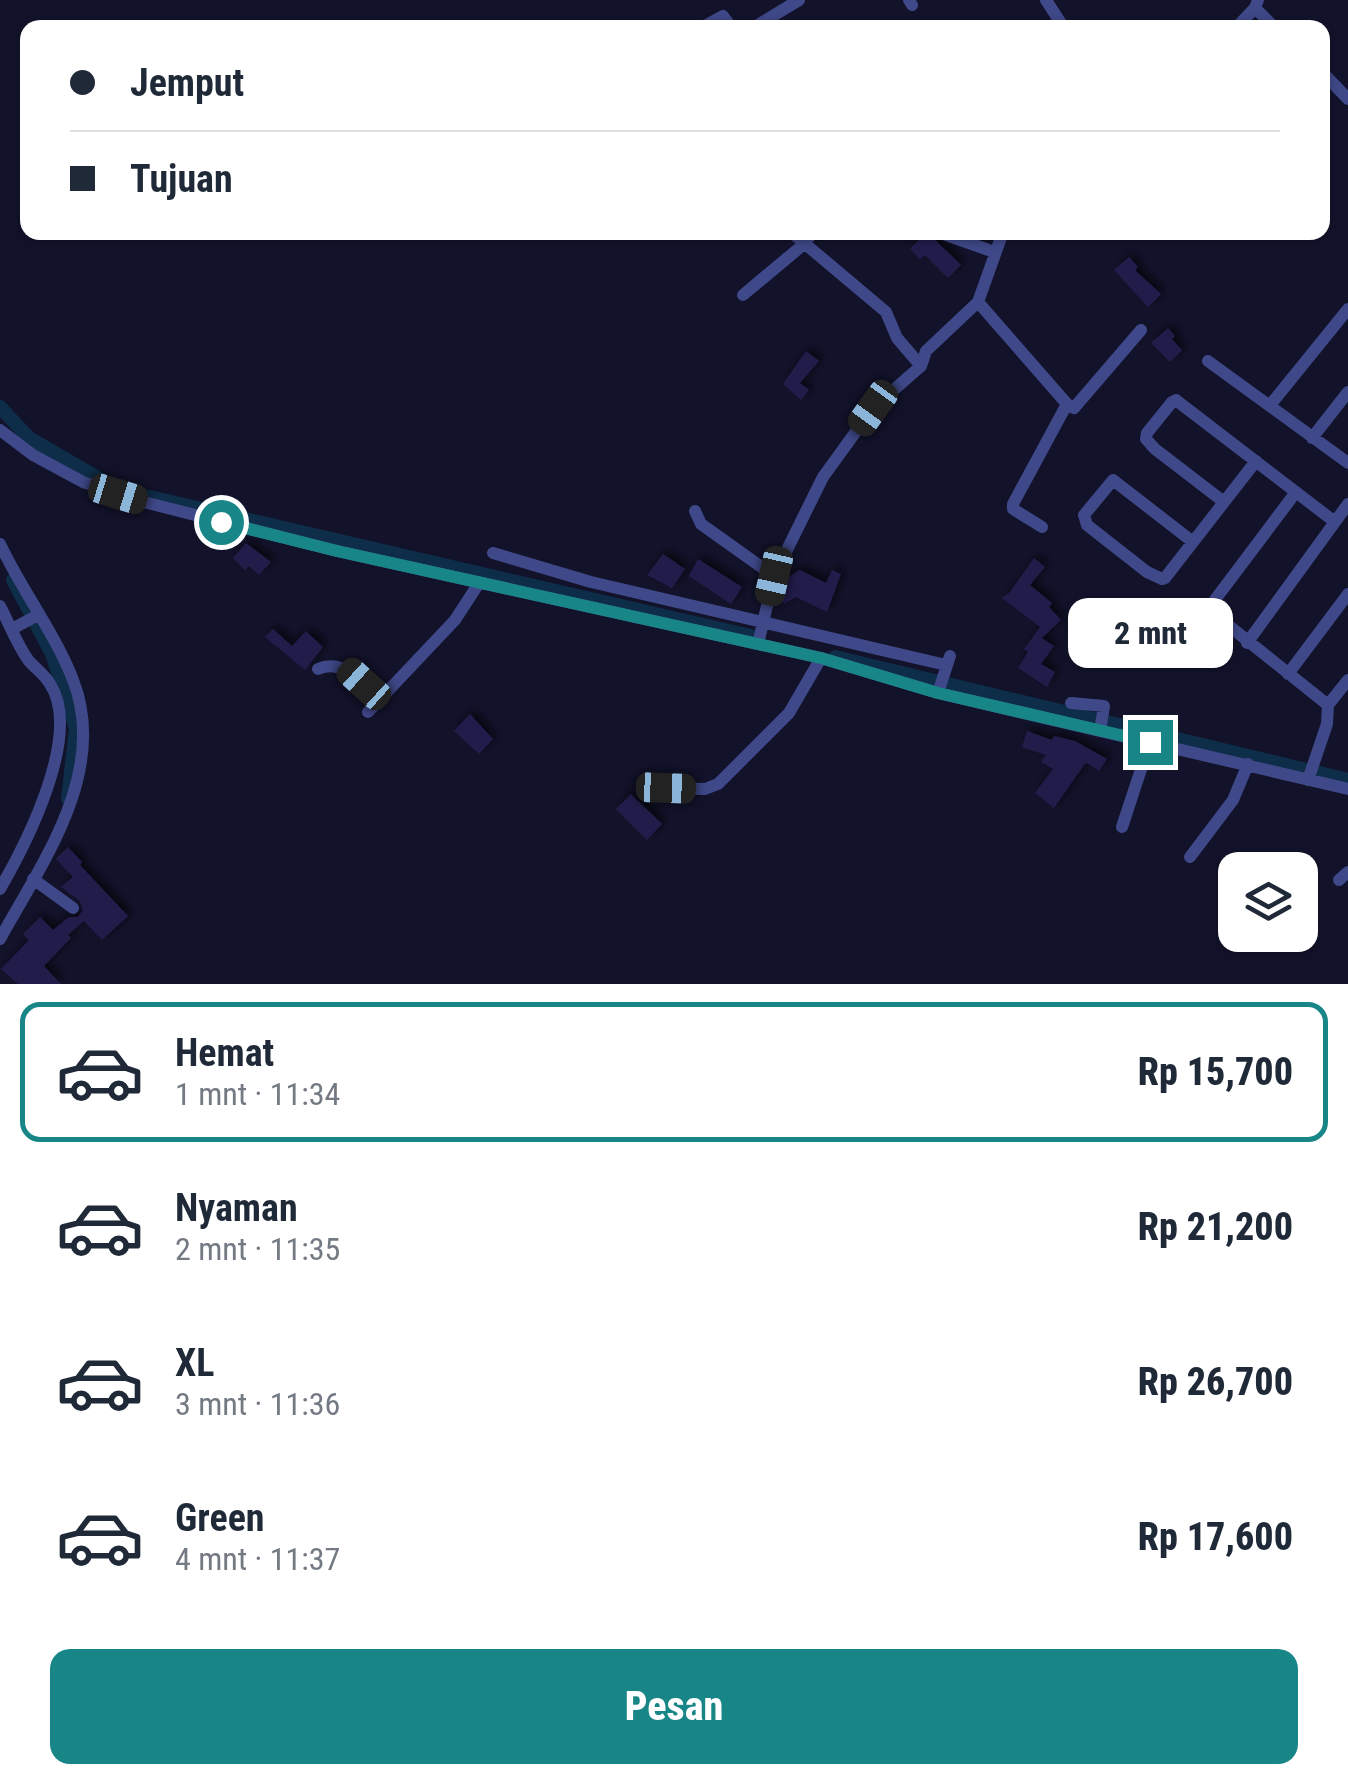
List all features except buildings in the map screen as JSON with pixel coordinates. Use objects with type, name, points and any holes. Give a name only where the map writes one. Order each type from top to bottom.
[{"type":"street","points":[[767,20],[799,0]]},
{"type":"street","points":[[1330,81],[1348,99]]},
{"type":"street","points":[[743,295],[806,240]]},
{"type":"street","points":[[810,240],[886,312],[897,338],[921,366]]},
{"type":"street","points":[[960,240],[994,252]]},
{"type":"street","points":[[758,642],[774,576],[823,477],[873,408],[921,366],[926,351],[978,302],[999,240]]},
{"type":"street","points":[[978,302],[1074,408],[1140,330]]},
{"type":"street","points":[[1271,404],[1348,308]]},
{"type":"street","points":[[1208,360],[1348,462]]},
{"type":"street","points":[[1312,438],[1348,392]]},
{"type":"street","points":[[1224,502],[1146,439],[1164,410],[1176,400],[1335,522]]},
{"type":"street","points":[[1042,527],[1013,504],[1067,404]]},
{"type":"street","points":[[0,430],[47,464],[92,486],[318,546],[821,658],[943,673]]},
{"type":"street","points":[[1193,542],[1113,480],[1084,515],[1088,524],[1156,578],[1165,578],[1193,542],[1224,502],[1256,461]]},
{"type":"street","points":[[1296,492],[1210,604],[1210,614],[1328,706]]},
{"type":"street","points":[[1247,643],[1348,504]]},
{"type":"street","points":[[695,511],[702,524],[774,576]]},
{"type":"street","points":[[0,544],[82,718],[82,746],[64,821],[0,939]]},
{"type":"street","points":[[493,553],[591,582],[851,644],[1101,729],[1348,789]]},
{"type":"street","points":[[368,712],[456,620],[480,583]]},
{"type":"street","points":[[1288,674],[1348,594]]},
{"type":"street","points":[[0,606],[26,658],[62,682]]},
{"type":"street","points":[[684,626],[689,606]]},
{"type":"street","points":[[14,629],[36,615]]},
{"type":"street","points":[[846,663],[851,644]]},
{"type":"street","points":[[666,788],[705,789],[718,784],[789,712],[821,658]]},
{"type":"street","points":[[318,669],[336,665],[347,670],[380,699]]},
{"type":"street","points":[[1309,777],[1327,724],[1328,706],[1348,680]]},
{"type":"street","points":[[0,888],[54,779],[62,682]]},
{"type":"street","points":[[1071,703],[1102,704],[1105,709],[1101,729]]},
{"type":"street","points":[[1122,826],[1150,742]]},
{"type":"street","points":[[1190,857],[1234,800],[1248,764]]},
{"type":"street","points":[[54,779],[75,782]]},
{"type":"street","points":[[33,879],[73,908]]},
{"type":"waterway","points":[[0,407],[29,438],[119,490],[751,636]]},
{"type":"waterway","points":[[13,580],[52,654],[76,728],[68,799]]},
{"type":"waterway","points":[[835,657],[1348,780]]},
{"type":"route","points":[[221,522],[821,658],[938,693],[1150,742]]}]
